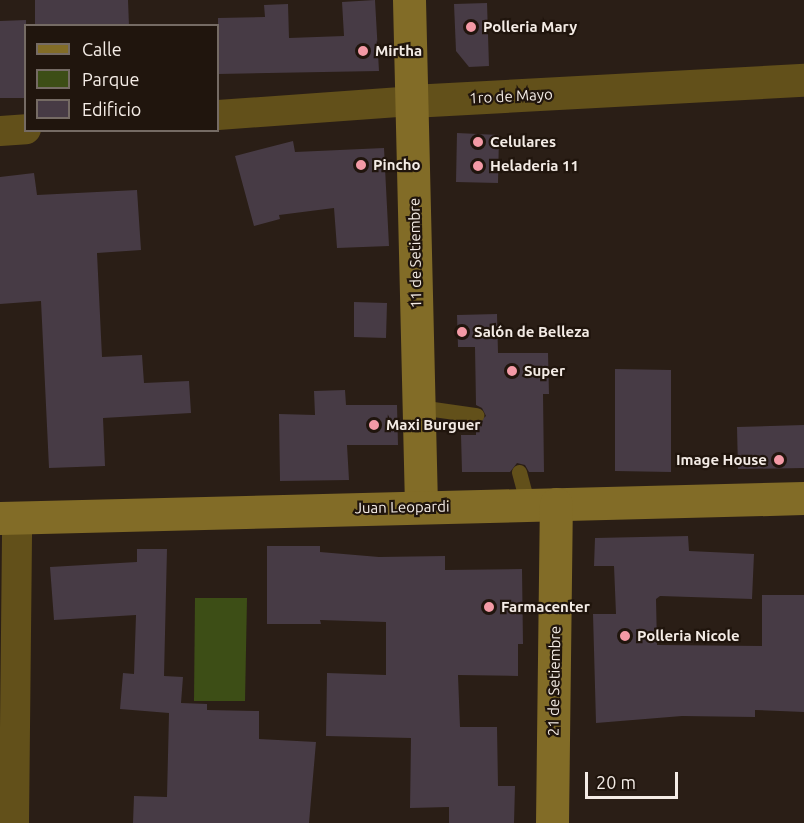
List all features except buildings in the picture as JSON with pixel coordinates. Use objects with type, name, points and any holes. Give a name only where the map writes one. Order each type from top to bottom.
[{"type":"main road","name":"11 de Setiembre","points":[[409,0],[421,507]]},
{"type":"main road","name":"Juan Leopardi","points":[[9,517],[804,498]]},
{"type":"main road","name":"21 de Setiembre","points":[[542,504],[552,823]]},
{"type":"street","name":"1ro de Mayo","points":[[219,115],[411,101],[804,80]]},
{"type":"street","points":[[0,131],[24,129]]},
{"type":"street","points":[[9,517],[14,823]]},
{"type":"lane","points":[[419,407],[476,415]]},
{"type":"lane","points":[[519,472],[542,504]]},
{"type":"green space","points":[[195,598],[247,598],[245,701],[194,701]]},
{"type":"place","name":"Polleria Mary","points":[[471,27]]},
{"type":"place","name":"Mirtha","points":[[363,51]]},
{"type":"place","name":"Celulares","points":[[478,142]]},
{"type":"place","name":"Pincho","points":[[361,165]]},
{"type":"place","name":"Heladeria 11","points":[[478,166]]},
{"type":"place","name":"Salón de Belleza","points":[[462,332]]},
{"type":"place","name":"Super","points":[[512,371]]},
{"type":"place","name":"Maxi Burguer","points":[[374,425]]},
{"type":"place","name":"Image House","points":[[779,460]]},
{"type":"place","name":"Farmacenter","points":[[489,607]]},
{"type":"place","name":"Polleria Nicole","points":[[625,636]]}]
